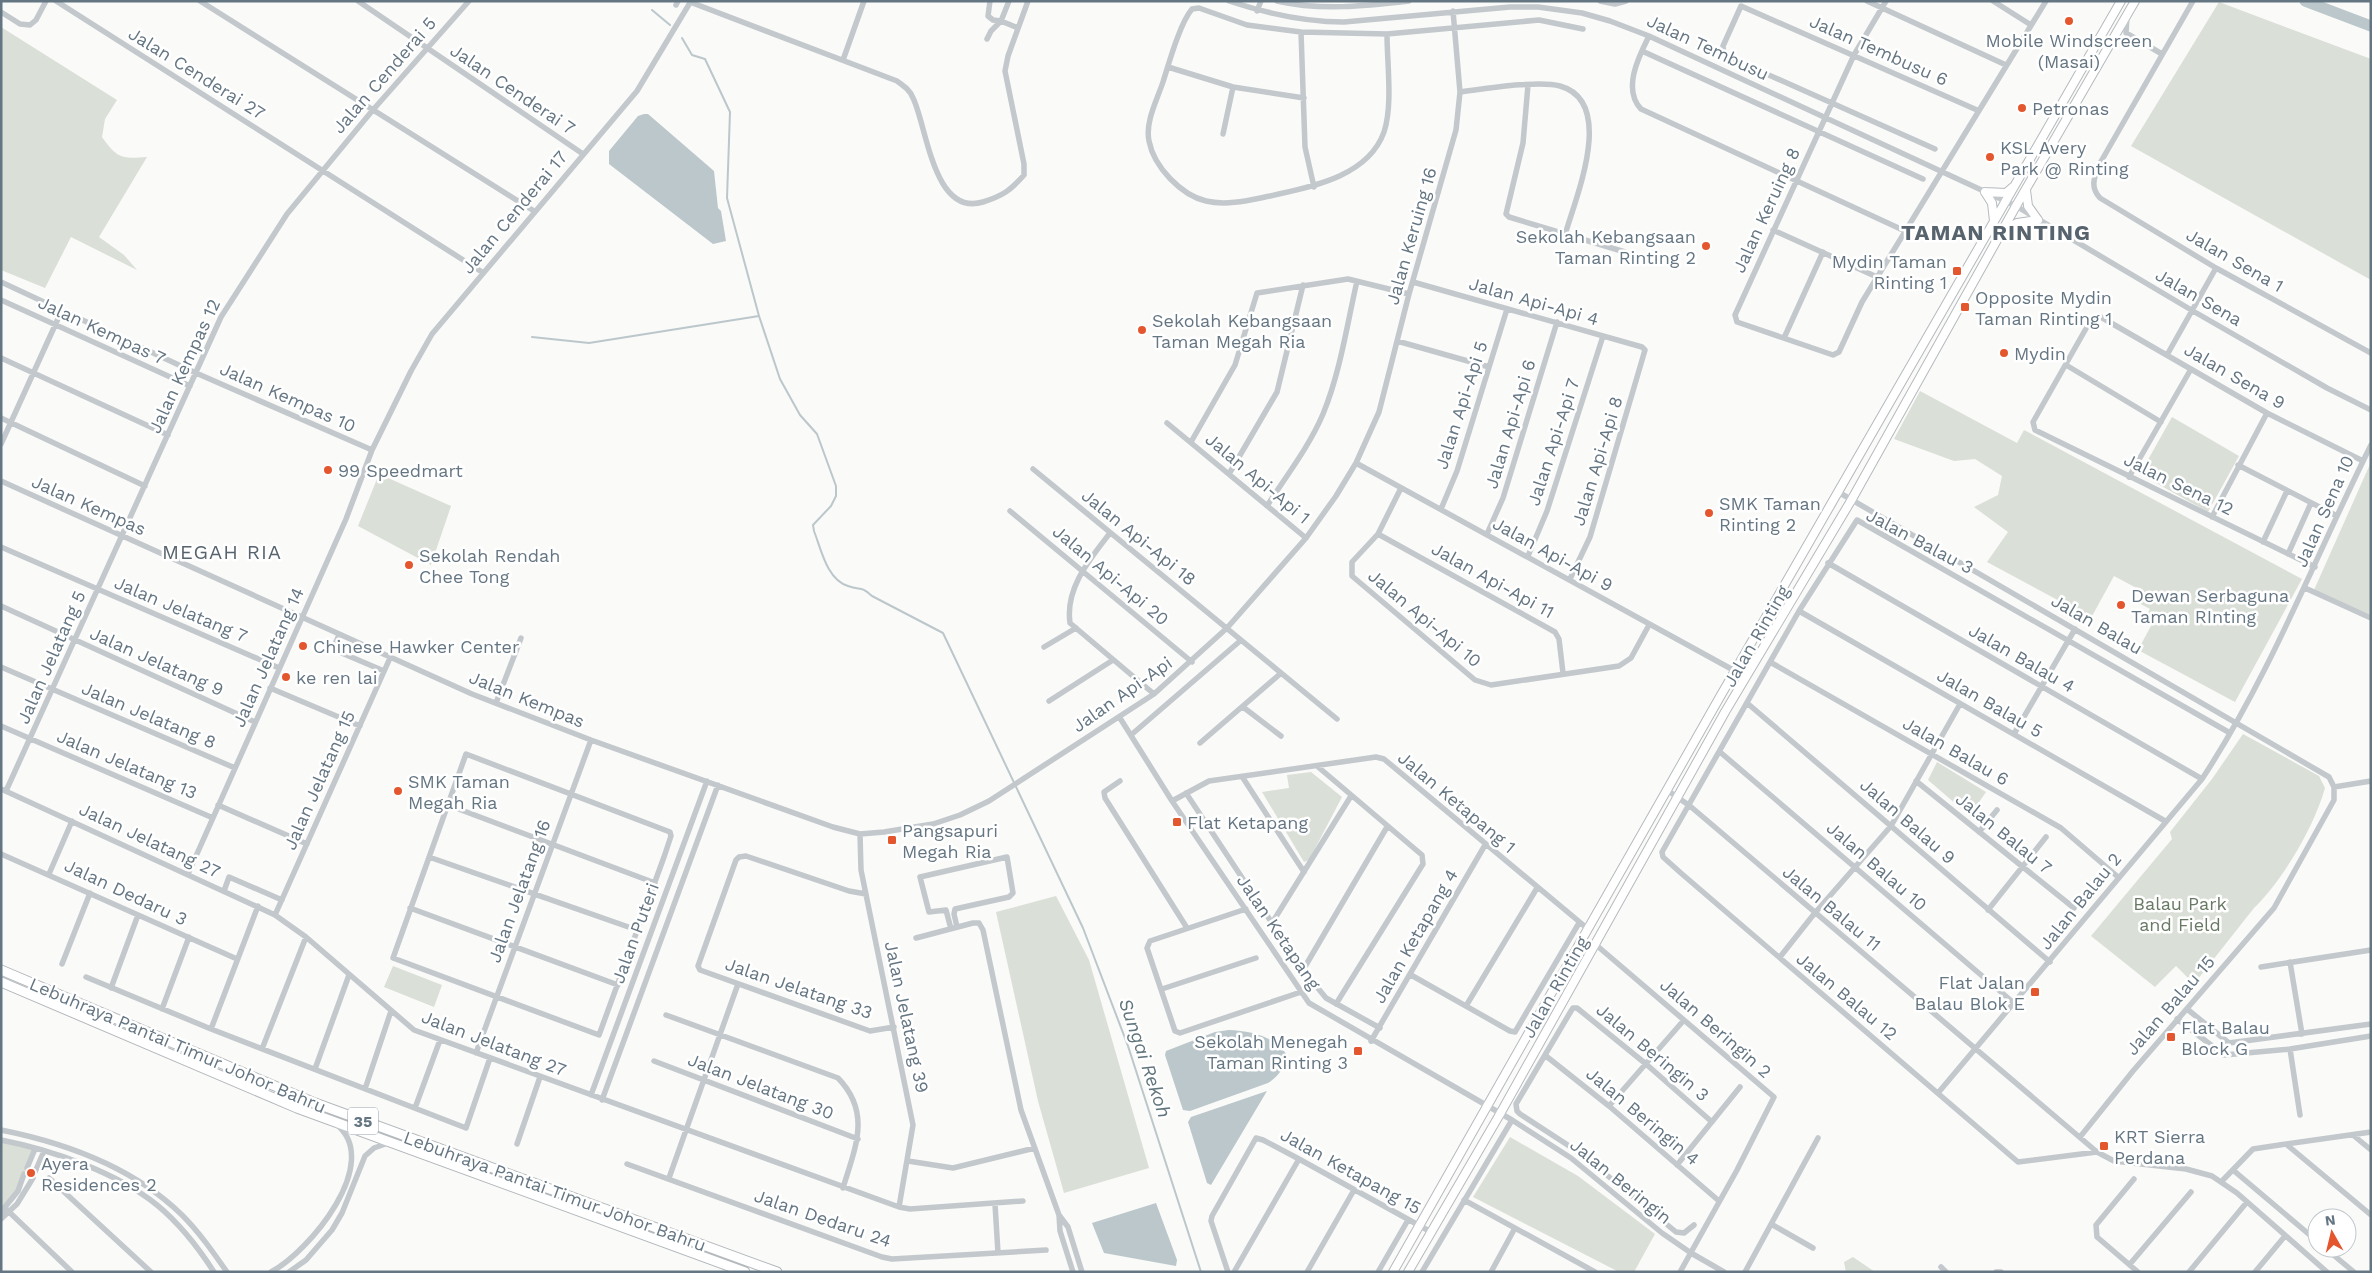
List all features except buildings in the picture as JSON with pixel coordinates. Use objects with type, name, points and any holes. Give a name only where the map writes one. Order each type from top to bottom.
[{"type":"highway","name":"Lebuhraya Pantai Timur Johor Bahru","points":[[1,970],[315,1103],[777,1272]]},
{"type":"highway","name":"Lebuhraya Pantai Timur Johor Bahru","points":[[1,982],[329,1119],[745,1272]]},
{"type":"main road","name":"Jalan Rinting","points":[[1393,1272],[1667,790],[1840,493],[2121,1]]},
{"type":"main road","name":"Jalan Rinting","points":[[1408,1272],[1500,1114],[1725,712],[1852,499],[2026,188],[2135,1]]},
{"type":"main road","points":[[1985,192],[2006,193],[2017,184]]},
{"type":"main road","points":[[2002,231],[2017,223],[2038,220],[2028,206],[2026,188]]},
{"type":"main road","points":[[1985,192],[1992,203],[1994,223]]},
{"type":"street","points":[[1,12],[20,24],[30,25],[36,20],[46,1]]},
{"type":"street","name":"Jalan Cenderai 27","points":[[56,1],[482,272]]},
{"type":"street","points":[[200,1],[372,111],[534,211]]},
{"type":"street","name":"Jalan Cenderai 7","points":[[358,1],[583,154]]},
{"type":"street","name":"Jalan Cenderai 5","points":[[322,170],[426,48],[469,1]]},
{"type":"street","points":[[843,60],[864,1]]},
{"type":"street","points":[[990,1],[988,16],[993,20],[1018,28]]},
{"type":"street","points":[[987,39],[990,31],[1001,22],[1008,1]]},
{"type":"street","points":[[691,2],[897,81],[907,88],[916,106],[936,175],[952,195],[962,201],[976,204],[1002,196],[1024,175],[1024,164],[1005,71],[1028,1]]},
{"type":"street","name":"Jalan Tembusu","points":[[1229,1],[1257,11],[1290,18],[1336,22],[1453,11],[1538,6],[1582,13],[1610,21],[1649,36],[2016,206]]},
{"type":"street","points":[[1257,11],[1261,1]]},
{"type":"street","points":[[1277,1],[1317,7],[1409,1]]},
{"type":"street","points":[[1600,1],[1615,3],[1626,1]]},
{"type":"street","points":[[1866,1],[2006,65]]},
{"type":"street","name":"Jalan Keruing 8","points":[[1784,338],[1738,322],[1735,315],[1854,55],[1886,1]]},
{"type":"street","points":[[1993,1],[2032,25]]},
{"type":"street","points":[[1823,252],[1784,338],[1833,354],[1839,352],[1876,277],[1977,110],[2046,1]]},
{"type":"street","points":[[2127,14],[2126,33],[2162,54],[2193,1]]},
{"type":"street","name":"Jalan Cenderai 17","points":[[372,450],[411,370],[432,334],[482,272],[637,91],[691,2]]},
{"type":"street","name":"Jalan Tembusu 6","points":[[1832,104],[1724,55],[1723,51],[1741,6],[1977,110]]},
{"type":"street","points":[[1387,34],[1387,115],[1383,133],[1376,146],[1362,160],[1342,174],[1314,186],[1246,201],[1225,202],[1208,201],[1193,197],[1182,190],[1162,168],[1148,140],[1149,124],[1168,66],[1192,9],[1199,8],[1247,25],[1301,32],[1387,34],[1455,26],[1540,20],[1583,29]]},
{"type":"street","name":"Jalan Keruing 16","points":[[1356,463],[1379,412],[1409,294],[1456,130],[1460,92],[1453,11]]},
{"type":"street","points":[[1301,32],[1306,156],[1314,186]]},
{"type":"street","points":[[1649,36],[1633,73],[1635,97],[1641,109],[1905,231]]},
{"type":"street","points":[[1642,51],[1923,179]]},
{"type":"street","name":"Jalan Sena 1","points":[[2162,54],[2100,166],[2093,185],[2100,198],[2216,268],[2371,353]]},
{"type":"street","points":[[1168,66],[1233,87],[1304,98]]},
{"type":"street","points":[[1460,92],[1528,85],[1560,86],[1581,100],[1587,113],[1590,138],[1587,161],[1565,235]]},
{"type":"street","points":[[1528,85],[1524,143],[1507,209],[1509,217],[1625,252]]},
{"type":"street","points":[[1223,134],[1233,87]]},
{"type":"street","points":[[1832,104],[1935,150]]},
{"type":"street","name":"Jalan Kempas 12","points":[[98,589],[221,317],[287,214],[322,170]]},
{"type":"street","name":"Jalan Sena","points":[[2016,206],[2193,312],[2327,388],[2371,410]]},
{"type":"street","points":[[1773,230],[1876,277]]},
{"type":"street","points":[[2167,355],[2193,312],[2216,268]]},
{"type":"street","name":"Jalan Api-Api 1","points":[[1191,442],[1236,364],[1257,294],[1340,280],[1357,281],[1409,294]]},
{"type":"street","points":[[1267,506],[1312,437],[1323,413],[1333,382],[1357,281]]},
{"type":"street","name":"Jalan Kempas 10","points":[[1,282],[196,373],[372,450]]},
{"type":"street","name":"Jalan Api-Api 4","points":[[1413,282],[1557,322],[1645,350]]},
{"type":"street","points":[[1230,474],[1277,392],[1282,379],[1303,285]]},
{"type":"street","name":"Jalan Kempas 7","points":[[1,300],[190,386]]},
{"type":"street","name":"Jalan Api-Api 5","points":[[1441,509],[1457,471],[1507,308]]},
{"type":"street","points":[[1,444],[62,310]]},
{"type":"street","name":"Jalan Sena 9","points":[[2066,364],[2095,316],[2100,316],[2267,413],[2363,461]]},
{"type":"street","name":"Jalan Api-Api 6","points":[[1487,534],[1504,498],[1557,322]]},
{"type":"street","name":"Jalan Api-Api 7","points":[[1528,556],[1547,511],[1603,336]]},
{"type":"street","points":[[1397,341],[1489,367]]},
{"type":"street","name":"Jalan Api-Api 8","points":[[1570,579],[1590,537],[1645,350]]},
{"type":"street","points":[[1,358],[168,435]]},
{"type":"street","points":[[2066,364],[2161,422]]},
{"type":"street","name":"Jalan Sena 12","points":[[2066,364],[2033,422],[2035,430],[2315,567]]},
{"type":"street","points":[[2129,476],[2192,369]]},
{"type":"street","points":[[2212,517],[2267,413]]},
{"type":"street","points":[[1,418],[145,486]]},
{"type":"street","name":"Jalan Api-Api 1","points":[[1167,423],[1306,538]]},
{"type":"street","name":"Jalan Sena 10","points":[[2237,722],[2305,588],[2371,445]]},
{"type":"street","name":"Jalan Jelatang 14","points":[[188,874],[346,519],[372,450]]},
{"type":"street","name":"Jalan Api-Api 9","points":[[1356,463],[1570,579],[1735,672]]},
{"type":"street","name":"Jalan Api-Api","points":[[860,834],[933,824],[990,802],[1154,694],[1192,662],[1227,628],[1306,538],[1336,496],[1356,463]]},
{"type":"street","points":[[2238,465],[2337,516]]},
{"type":"street","name":"Jalan Api-Api 18","points":[[1033,468],[1227,628],[1240,641],[1337,719]]},
{"type":"street","name":"Jalan Kempas","points":[[1,481],[390,658],[496,703],[590,740],[833,827],[860,834]]},
{"type":"street","name":"Jalan Api-Api 10","points":[[1401,488],[1378,534],[1352,562],[1352,576],[1476,680],[1491,684],[1625,663],[1630,658],[1649,625]]},
{"type":"street","points":[[2263,542],[2288,491]]},
{"type":"street","name":"Jalan Balau","points":[[1840,493],[2237,722],[2329,777],[2334,787]]},
{"type":"street","points":[[2288,554],[2312,503]]},
{"type":"street","name":"Jalan Api-Api 20","points":[[1010,511],[1192,662]]},
{"type":"street","name":"Jalan Balau 3","points":[[1780,957],[1663,857],[1662,852],[1690,806],[1799,612],[1857,520],[2230,733]]},
{"type":"street","points":[[1110,533],[1082,570],[1068,614],[1070,623],[1154,694]]},
{"type":"street","name":"Jalan Api-Api 11","points":[[1378,534],[1555,632],[1559,640],[1564,673]]},
{"type":"street","name":"Jalan Jelatang 7","points":[[1,547],[280,668]]},
{"type":"street","name":"Jalan Balau 4","points":[[1828,564],[2202,779]]},
{"type":"street","points":[[2305,588],[2371,618]]},
{"type":"street","name":"Jalan Jelatang 5","points":[[3,790],[30,738],[98,589]]},
{"type":"street","points":[[1,606],[74,640]]},
{"type":"street","name":"Jalan Balau 5","points":[[1799,612],[2165,821]]},
{"type":"street","points":[[1044,647],[1076,628]]},
{"type":"street","points":[[2014,734],[2076,629]]},
{"type":"street","points":[[339,635],[335,644],[337,651],[384,671]]},
{"type":"street","points":[[496,703],[521,638]]},
{"type":"street","name":"Jalan Jelatang 9","points":[[74,640],[255,722]]},
{"type":"street","points":[[1131,735],[1240,641]]},
{"type":"street","name":"Jalan Jelatang 15","points":[[275,915],[390,658]]},
{"type":"street","points":[[1049,701],[1113,660]]},
{"type":"street","name":"Jalan Balau 6","points":[[1770,662],[2061,828],[2118,877]]},
{"type":"street","name":"Jalan Jelatang 8","points":[[1,667],[235,768]]},
{"type":"street","points":[[1200,743],[1280,674]]},
{"type":"street","points":[[270,688],[360,726]]},
{"type":"street","name":"Jalan Balau 9","points":[[1748,703],[2050,962]]},
{"type":"street","name":"Jalan Balau 12","points":[[1960,704],[1891,826],[1814,914],[1780,957],[2019,1163],[2097,1152]]},
{"type":"street","points":[[1243,707],[1280,736]]},
{"type":"street","name":"Jalan Ketapang","points":[[1120,718],[1172,801],[1300,992],[1316,1010],[1500,1114]]},
{"type":"street","name":"Jalan Balau 2","points":[[1938,1093],[1977,1050],[2118,877],[2202,779],[2237,722]]},
{"type":"street","name":"Jalan Jelatang 13","points":[[1,726],[213,818]]},
{"type":"street","name":"Jalan Jelatang 16","points":[[476,1053],[532,894],[590,740]]},
{"type":"street","name":"Jalan Balau 10","points":[[1720,752],[2015,1004]]},
{"type":"street","points":[[466,754],[570,794],[670,832],[671,836],[599,1035],[393,958],[392,955],[466,754]]},
{"type":"street","name":"Jalan Ketapang 1","points":[[1172,801],[1209,782],[1376,757],[1384,759],[1588,929]]},
{"type":"street","points":[[1317,766],[1422,855],[1423,860],[1423,864],[1336,1004]]},
{"type":"street","points":[[1243,778],[1304,872]]},
{"type":"street","name":"Jalan Puteri","points":[[590,1095],[708,781]]},
{"type":"street","points":[[1120,781],[1104,792],[1105,798],[1187,928]]},
{"type":"street","name":"Jalan Balau 7","points":[[1916,781],[2074,908]]},
{"type":"street","points":[[2334,787],[2371,781]]},
{"type":"street","name":"Jalan Puteri","points":[[602,1100],[718,785]]},
{"type":"street","name":"Jalan Balau 15","points":[[2080,1137],[2186,1009],[2274,908],[2334,800],[2334,787]]},
{"type":"street","name":"Jalan Jelatang 27","points":[[3,790],[275,915],[306,937],[414,1030],[899,1207],[910,1209],[1023,1201]]},
{"type":"street","name":"Jalan Balau 11","points":[[1667,790],[1690,806],[1814,914],[2097,1152]]},
{"type":"street","points":[[1186,793],[1303,970],[1326,998],[1380,1028]]},
{"type":"street","points":[[1272,923],[1352,796]]},
{"type":"street","points":[[218,805],[307,844]]},
{"type":"street","points":[[448,805],[655,883]]},
{"type":"street","points":[[1980,832],[1997,810]]},
{"type":"street","points":[[49,874],[72,821]]},
{"type":"street","points":[[1303,970],[1387,827]]},
{"type":"street","name":"Jalan Jelatang 39","points":[[860,834],[860,858],[866,894],[913,1125],[899,1207]]},
{"type":"street","points":[[1988,910],[2046,837]]},
{"type":"street","name":"Jalan Ketapang 4","points":[[1371,1041],[1485,845]]},
{"type":"street","name":"Jalan Dedaru 3","points":[[1,854],[238,959]]},
{"type":"street","name":"Jalan Jelatang 33","points":[[866,894],[849,891],[746,856],[739,857],[736,860],[698,966],[700,970],[870,1031],[894,1027]]},
{"type":"street","points":[[429,857],[638,930]]},
{"type":"street","points":[[1006,857],[1013,893],[1009,897],[955,909],[954,928],[946,910],[929,912],[920,877],[1006,857]]},
{"type":"street","points":[[224,891],[229,877],[282,900]]},
{"type":"street","points":[[1466,1006],[1537,888]]},
{"type":"street","points":[[62,964],[90,893]]},
{"type":"street","points":[[211,1029],[258,906]]},
{"type":"street","points":[[410,908],[618,985]]},
{"type":"street","points":[[1246,909],[1187,928],[1148,944],[1147,948],[1175,1031],[1178,1033],[1300,992]]},
{"type":"street","points":[[111,988],[138,915]]},
{"type":"street","points":[[1410,976],[1515,1032],[1579,923]]},
{"type":"street","points":[[916,938],[978,924],[983,930],[1021,1110],[1060,1215],[1068,1227],[1082,1272]]},
{"type":"street","points":[[162,1009],[189,937]]},
{"type":"street","points":[[262,1049],[306,937]]},
{"type":"street","name":"Jalan Beringin 2","points":[[1595,944],[1774,1097],[1720,1201],[1680,1272]]},
{"type":"street","points":[[2261,967],[2371,950]]},
{"type":"street","points":[[1162,990],[1256,958]]},
{"type":"street","points":[[2290,962],[2302,1034]]},
{"type":"street","points":[[315,1069],[349,974]]},
{"type":"street","points":[[86,976],[211,1029],[466,1128],[490,1058]]},
{"type":"street","points":[[669,1178],[738,984]]},
{"type":"street","name":"Jalan Beringin 3","points":[[1546,1056],[1573,1008],[1577,1008],[1646,1064],[1712,1122]]},
{"type":"street","points":[[2186,1009],[2230,1043],[2371,1024]]},
{"type":"street","points":[[365,1089],[391,1012]]},
{"type":"street","points":[[666,1015],[838,1078],[851,1091],[857,1110],[858,1139],[843,1188]]},
{"type":"street","points":[[2178,1019],[2224,1055],[2290,1049],[2371,1036]]},
{"type":"street","points":[[1609,1106],[1684,1020]]},
{"type":"street","points":[[415,1108],[440,1040]]},
{"type":"street","points":[[2290,1049],[2300,1115]]},
{"type":"street","points":[[1546,1056],[1516,1104],[1517,1111],[1580,1153],[1676,1232],[1684,1233],[1694,1225]]},
{"type":"street","name":"Jalan Beringin 4","points":[[1546,1056],[1609,1106],[1720,1201]]},
{"type":"street","name":"Jalan Jelatang 30","points":[[654,1061],[858,1139]]},
{"type":"street","points":[[517,1144],[540,1077]]},
{"type":"street","points":[[1677,1165],[1740,1087]]},
{"type":"street","name":"Jalan Beringin","points":[[1500,1114],[1575,1160],[1662,1233],[1724,1272]]},
{"type":"street","points":[[271,1272],[299,1253],[312,1240],[334,1209],[344,1187],[351,1160],[351,1150],[342,1130],[329,1119]]},
{"type":"street","points":[[1422,1272],[1512,1120]]},
{"type":"street","points":[[1,1130],[45,1140],[115,1168],[162,1198],[195,1229],[227,1272]]},
{"type":"street","points":[[2222,1181],[2253,1149],[2371,1132]]},
{"type":"street","points":[[2353,1135],[2371,1150]]},
{"type":"street","name":"Jalan Ketapang 15","points":[[1228,1272],[1211,1221],[1212,1216],[1256,1138],[1264,1140],[1431,1232]]},
{"type":"street","points":[[1745,1272],[1818,1138]]},
{"type":"street","points":[[1,1140],[35,1148],[96,1170],[155,1204],[188,1236],[214,1272]]},
{"type":"street","points":[[289,1272],[306,1260],[332,1230],[342,1214],[365,1156],[380,1145],[395,1143]]},
{"type":"street","points":[[2286,1144],[2371,1215]]},
{"type":"street","points":[[1,1219],[22,1181],[35,1148]]},
{"type":"street","points":[[908,1161],[953,1168],[1035,1148]]},
{"type":"street","points":[[6,1211],[34,1176],[44,1151]]},
{"type":"street","points":[[2097,1152],[2114,1161],[2199,1172],[2222,1181],[2322,1270]]},
{"type":"street","points":[[1234,1272],[1299,1159]]},
{"type":"street","name":"Jalan Dedaru 24","points":[[627,1164],[882,1257],[892,1259],[1046,1250]]},
{"type":"street","points":[[26,1169],[34,1176]]},
{"type":"street","points":[[2233,1170],[2307,1233]]},
{"type":"street","points":[[22,1181],[34,1176]]},
{"type":"street","points":[[49,1178],[151,1272]]},
{"type":"street","points":[[2134,1179],[2096,1225],[2095,1231],[2096,1237],[2138,1272]]},
{"type":"street","points":[[1307,1272],[1354,1190]]},
{"type":"street","points":[[2130,1264],[2191,1192]]},
{"type":"street","points":[[1464,1200],[1595,1272]]},
{"type":"street","points":[[2189,1272],[2247,1202]]},
{"type":"street","points":[[996,1204],[998,1253]]},
{"type":"street","points":[[6,1211],[72,1272]]},
{"type":"street","points":[[1060,1215],[1060,1231],[1073,1272]]},
{"type":"street","points":[[1378,1272],[1408,1220]]},
{"type":"street","points":[[1771,1224],[1813,1248]]},
{"type":"street","points":[[1491,1272],[1515,1228]]},
{"type":"street","points":[[2255,1272],[2285,1236]]},
{"type":"street","points":[[2337,1258],[2354,1272]]},
{"type":"street","points":[[1941,1267],[1946,1272]]},
{"type":"green space","points":[[2219,2],[2371,59],[2371,280],[2131,146]]},
{"type":"green space","points":[[1,27],[117,100],[105,119],[102,137],[120,156],[131,158],[147,157],[99,237],[124,255],[137,270],[71,237],[45,288],[1,270]]},
{"type":"green space","points":[[1920,391],[2017,443],[2024,430],[2302,579],[2235,702],[2138,650],[2152,624],[2144,620],[2150,609],[2139,603],[2144,592],[2114,576],[2091,618],[1987,562],[2008,532],[1974,507],[1998,495],[2002,476],[1975,459],[1954,461],[1894,439]]},
{"type":"green space","points":[[2172,417],[2239,456],[2208,512],[2140,474]]},
{"type":"green space","points":[[2371,462],[2371,615],[2314,590]]},
{"type":"green space","points":[[379,474],[451,506],[431,565],[358,526]]},
{"type":"green space","name":"Balau Park and Field","points":[[2243,734],[2319,776],[2325,788],[2320,803],[2305,836],[2276,883],[2194,984],[2176,966],[2155,987],[2091,936],[2172,839],[2170,832],[2212,779]]},
{"type":"green space","points":[[1937,762],[1986,792],[1977,805],[1986,814],[1978,823],[1928,780]]},
{"type":"green space","points":[[1311,772],[1342,797],[1309,860],[1304,862],[1262,792],[1289,788],[1287,775]]},
{"type":"green space","points":[[1056,896],[1089,960],[1149,1168],[1064,1193],[1038,1101],[996,912]]},
{"type":"green space","points":[[393,966],[442,985],[434,1007],[384,987]]},
{"type":"green space","points":[[1510,1137],[1578,1176],[1655,1234],[1634,1272],[1619,1272],[1473,1197]]},
{"type":"green space","points":[[1,1142],[35,1149],[20,1185],[1,1211]]},
{"type":"green space","points":[[1853,1257],[1875,1272],[1846,1272],[1844,1262]]},
{"type":"shaded area","points":[[648,114],[714,171],[718,208],[721,211],[726,241],[713,244],[609,164],[609,151],[638,116]]},
{"type":"shaded area","points":[[1229,1030],[1254,1033],[1276,1043],[1287,1055],[1283,1067],[1278,1075],[1268,1083],[1190,1111],[1183,1110],[1165,1055],[1166,1051],[1215,1032]]},
{"type":"shaded area","points":[[1267,1091],[1211,1185],[1207,1183],[1188,1122],[1191,1117]]},
{"type":"shaded area","points":[[1156,1203],[1177,1260],[1176,1266],[1104,1253],[1092,1223]]},
{"type":"waterway","points":[[2305,1],[2371,26]]},
{"type":"waterway","points":[[652,10],[670,25]]},
{"type":"waterway","name":"Sungai Rekoh","points":[[682,38],[692,55],[705,59],[730,112],[727,198],[759,316],[780,379],[800,415],[817,434],[836,486],[836,496],[831,506],[813,525],[822,555],[830,571],[841,583],[865,590],[872,596],[943,633],[1083,928],[1128,1046],[1201,1272]]},
{"type":"waterway","points":[[532,337],[589,343],[759,316]]},
{"type":"place","name":"Mobile Windscreen (Masai)","points":[[2069,21]]},
{"type":"place","name":"Petronas","points":[[2022,108]]},
{"type":"place","name":"KSL Avery Park @ Rinting","points":[[1990,157]]},
{"type":"place","name":"Sekolah Kebangsaan Taman Rinting 2","points":[[1706,246]]},
{"type":"place","name":"Mydin Taman Rinting 1","points":[[1957,271]]},
{"type":"place","name":"Opposite Mydin Taman Rinting 1","points":[[1965,307]]},
{"type":"place","name":"Sekolah Kebangsaan Taman Megah Ria","points":[[1142,330]]},
{"type":"place","name":"Mydin","points":[[2004,353]]},
{"type":"place","name":"99 Speedmart","points":[[328,470]]},
{"type":"place","name":"SMK Taman Rinting 2","points":[[1709,513]]},
{"type":"place","name":"Sekolah Rendah Chee Tong","points":[[409,565]]},
{"type":"place","name":"Dewan Serbaguna Taman RInting","points":[[2121,605]]},
{"type":"place","name":"Chinese Hawker Center","points":[[303,646]]},
{"type":"place","name":"ke ren lai","points":[[286,677]]},
{"type":"place","name":"SMK Taman Megah Ria","points":[[398,791]]},
{"type":"place","name":"Flat Ketapang","points":[[1177,822]]},
{"type":"place","name":"Pangsapuri Megah Ria","points":[[892,840]]},
{"type":"place","name":"Flat Jalan Balau Blok E","points":[[2035,992]]},
{"type":"place","name":"Flat Balau Block G","points":[[2171,1037]]},
{"type":"place","name":"Sekolah Menegah Taman Rinting 3","points":[[1358,1051]]},
{"type":"place","name":"KRT Sierra Perdana","points":[[2104,1146]]},
{"type":"place","name":"Ayera Residences 2","points":[[31,1173]]},
{"type":"district","name":"TAMAN RINTING","points":[[1996,232]]},
{"type":"district","name":"MEGAH RIA","points":[[222,552]]}]
